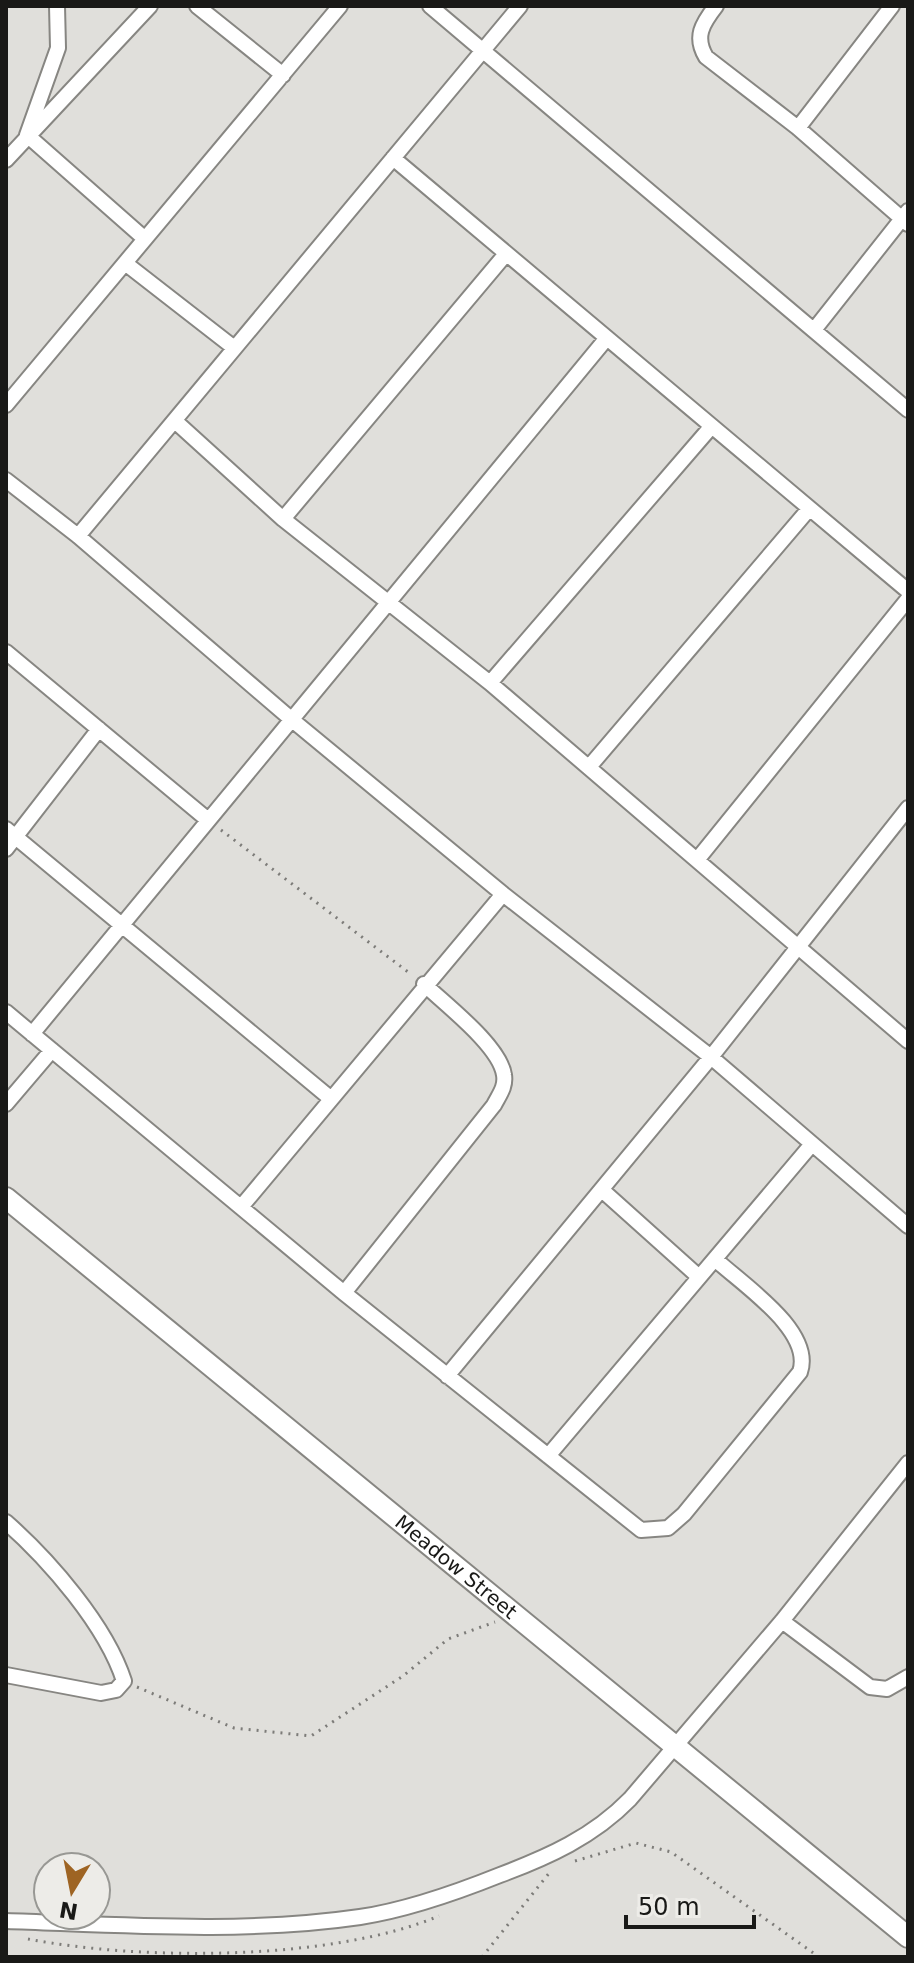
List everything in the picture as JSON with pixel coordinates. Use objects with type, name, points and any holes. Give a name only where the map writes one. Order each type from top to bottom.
[{"type":"street","points":[[27,135],[58,48],[57,6]]},
{"type":"street","points":[[6,160],[150,6]]},
{"type":"street","points":[[197,6],[283,75]]},
{"type":"street","points":[[6,405],[340,6]]},
{"type":"street","points":[[430,6],[908,410]]},
{"type":"street","points":[[78,536],[520,6]]},
{"type":"street","points":[[716,6],[699,35],[698,43],[706,57],[906,218],[814,330]]},
{"type":"street","points":[[798,128],[892,6]]},
{"type":"street","points":[[27,135],[145,239]]},
{"type":"street","points":[[393,158],[908,591]]},
{"type":"street","points":[[283,519],[505,255]]},
{"type":"street","points":[[125,263],[233,347]]},
{"type":"street","points":[[32,1034],[386,601],[606,339]]},
{"type":"street","points":[[175,421],[283,519],[490,683],[906,1036]]},
{"type":"street","points":[[490,683],[711,427]]},
{"type":"street","points":[[6,480],[78,536],[291,719],[503,894],[711,1057],[908,1226]]},
{"type":"street","points":[[589,767],[809,509]]},
{"type":"street","points":[[697,860],[908,599]]},
{"type":"street","points":[[6,652],[208,820]]},
{"type":"street","points":[[99,729],[9,838],[120,924],[330,1098]]},
{"type":"street","points":[[447,1376],[711,1057],[908,808]]},
{"type":"street","points":[[241,1207],[424,984],[503,894]]},
{"type":"street","points":[[344,1293],[494,1105],[504,1086],[504,1073],[496,1056],[424,984]]},
{"type":"street","points":[[6,1012],[344,1293],[641,1530],[668,1528],[700,1495],[800,1372],[804,1362],[796,1334],[715,1259]]},
{"type":"street","points":[[6,1104],[52,1050]]},
{"type":"street","points":[[548,1456],[812,1144]]},
{"type":"street","points":[[602,1190],[699,1277]]},
{"type":"street","name":"Meadow Street","points":[[9,1208],[908,1937]]},
{"type":"street","points":[[6,1921],[303,1924],[362,1917],[413,1905],[533,1863],[580,1840],[608,1822],[676,1747],[908,1463]]},
{"type":"street","points":[[6,1522],[41,1554],[113,1655],[124,1681],[116,1690],[101,1693],[6,1675]]},
{"type":"street","points":[[782,1621],[870,1687],[887,1689],[908,1677]]},
{"type":"path","points":[[208,820],[424,984]]},
{"type":"path","points":[[124,1681],[234,1728],[311,1736],[403,1676],[448,1639],[514,1615]]},
{"type":"path","points":[[482,1957],[554,1867]]}]
